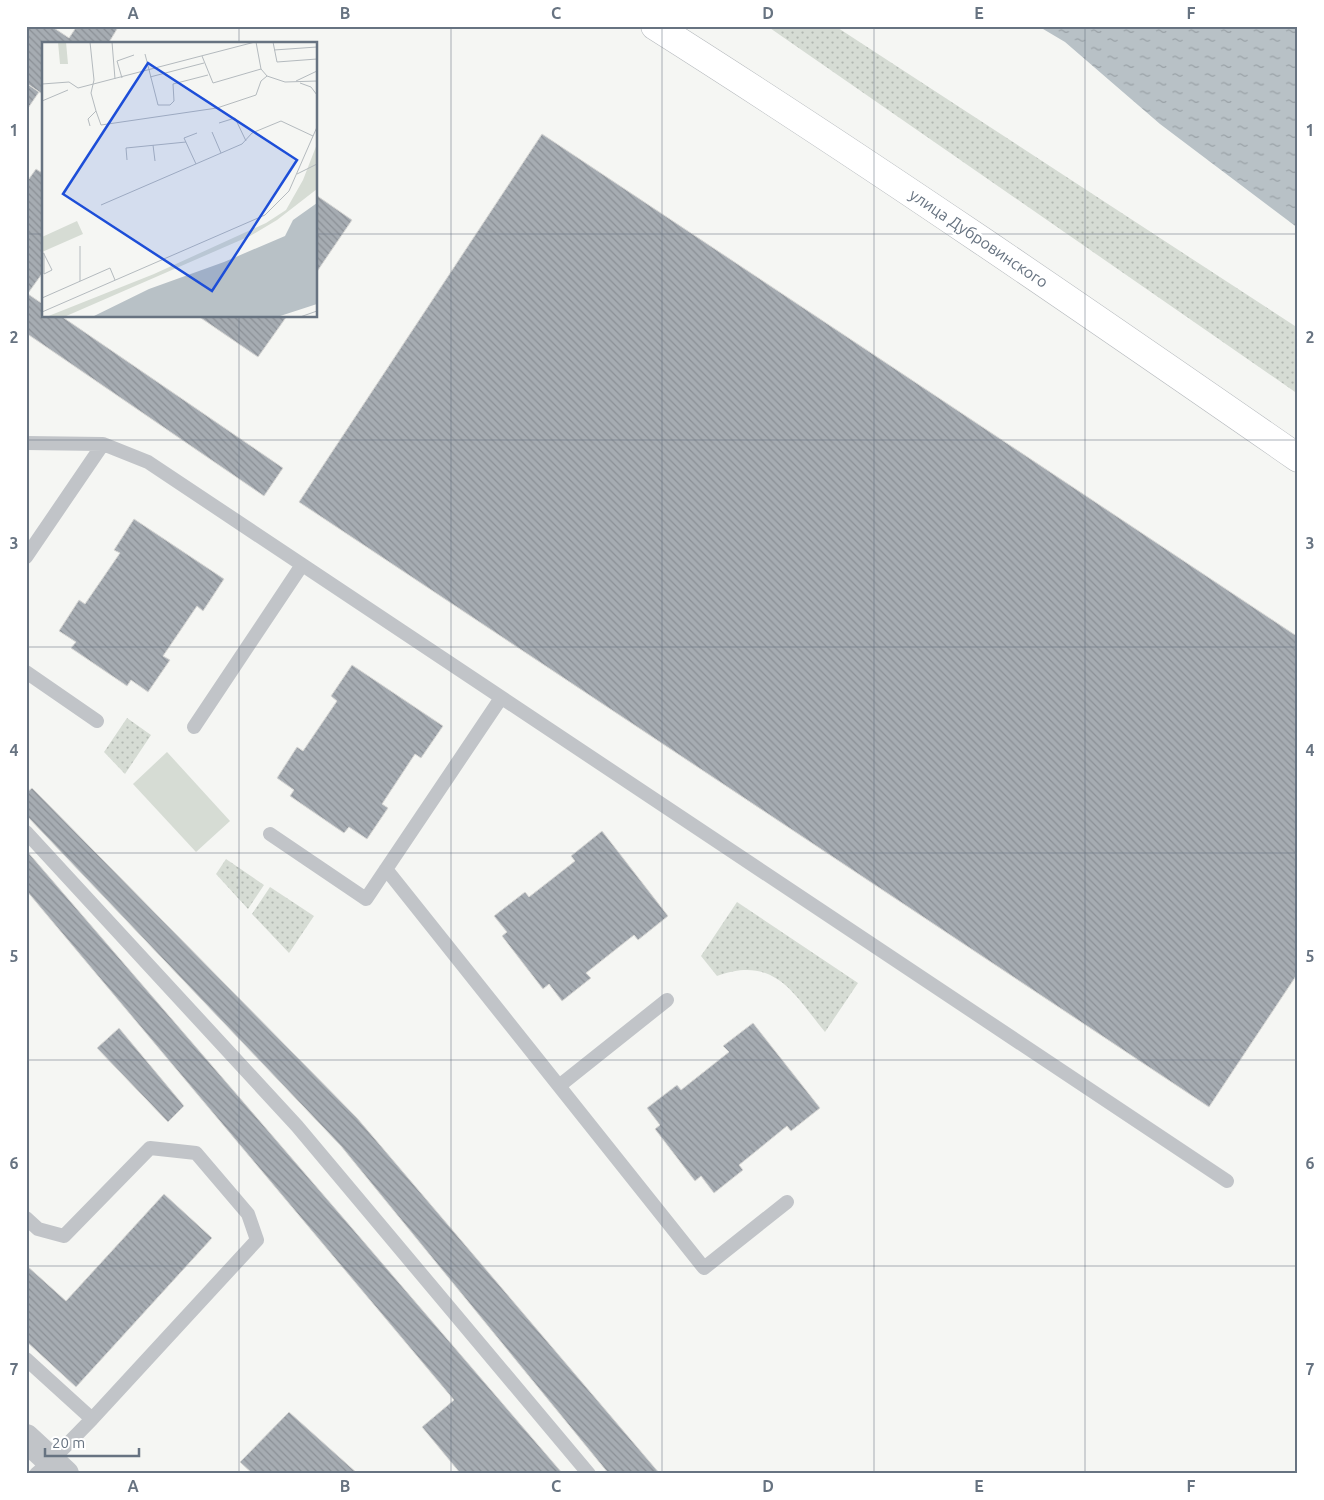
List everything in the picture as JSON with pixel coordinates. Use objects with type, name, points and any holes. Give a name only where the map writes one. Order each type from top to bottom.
[{"type":"main road","name":"улица Дубровинского","points":[[655,26],[820,131],[1082,308],[1298,458]]},
{"type":"street","points":[[26,1438],[51,1469]]},
{"type":"lane","points":[[26,443],[103,444],[148,462],[1227,1182]]},
{"type":"lane","points":[[26,557],[103,444]]},
{"type":"lane","points":[[194,727],[302,565]]},
{"type":"lane","points":[[26,672],[97,721]]},
{"type":"lane","points":[[270,834],[366,899],[501,698]]},
{"type":"lane","points":[[26,832],[296,1126],[589,1474]]},
{"type":"lane","points":[[386,869],[704,1268],[787,1202]]},
{"type":"lane","points":[[559,1086],[667,1000]]},
{"type":"lane","points":[[26,1218],[38,1229],[64,1236],[150,1148],[196,1153],[248,1214],[256,1240],[92,1419],[51,1469]]},
{"type":"lane","points":[[26,1359],[92,1419]]},
{"type":"shaded area","points":[[767,26],[835,26],[1298,328],[1298,394]]},
{"type":"shaded area","points":[[127,718],[151,735],[125,774],[104,752]]},
{"type":"shaded area","points":[[167,752],[230,821],[196,852],[133,784]]},
{"type":"shaded area","points":[[226,859],[264,885],[248,909],[216,874]]},
{"type":"shaded area","points":[[270,887],[314,916],[289,953],[252,914]]},
{"type":"shaded area","points":[[737,902],[858,983],[825,1032],[803,1004],[781,981],[768,974],[754,970],[737,971],[717,976],[701,956]]},
{"type":"water","points":[[1038,26],[1298,26],[1298,228],[1160,124],[1065,42]]},
{"type":"building","points":[[26,26],[51,26],[69,38],[77,26],[113,26],[117,29],[109,42],[42,42],[42,94],[26,83]]},
{"type":"building","points":[[26,83],[39,92],[26,111]]},
{"type":"building","points":[[542,134],[1298,637],[1298,973],[1209,1107],[299,502]]},
{"type":"building","points":[[36,169],[42,173],[42,274],[26,296],[26,183]]},
{"type":"building","points":[[318,196],[352,220],[318,270]]},
{"type":"building","points":[[28,294],[42,304],[42,318],[64,318],[283,468],[264,496],[26,333],[26,296]]},
{"type":"building","points":[[201,318],[286,318],[258,357]]},
{"type":"building","points":[[134,519],[224,579],[203,611],[197,606],[163,656],[170,660],[148,692],[131,680],[127,686],[71,648],[76,642],[59,631],[79,600],[85,604],[120,553],[114,550]]},
{"type":"building","points":[[352,665],[443,726],[421,758],[415,754],[382,804],[388,808],[367,839],[349,827],[344,833],[290,796],[294,790],[277,778],[297,747],[303,751],[337,701],[331,696]]},
{"type":"building","points":[[32,788],[357,1118],[660,1474],[609,1474],[341,1146],[26,815],[26,793]]},
{"type":"building","points":[[602,831],[668,916],[638,940],[634,935],[586,973],[591,978],[562,1001],[549,984],[543,989],[502,936],[507,932],[494,916],[525,892],[529,897],[575,861],[571,856]]},
{"type":"building","points":[[26,850],[563,1474],[461,1474],[422,1427],[454,1400],[26,890]]},
{"type":"building","points":[[753,1023],[820,1108],[791,1131],[787,1126],[739,1165],[743,1170],[714,1193],[701,1176],[695,1181],[655,1129],[660,1125],[647,1108],[677,1085],[681,1090],[729,1052],[723,1046]]},
{"type":"building","points":[[119,1028],[184,1106],[168,1122],[97,1048]]},
{"type":"building","points":[[164,1194],[212,1238],[76,1387],[26,1341],[26,1265],[66,1301]]},
{"type":"building","points":[[289,1412],[358,1474],[253,1474],[240,1462]]}]
